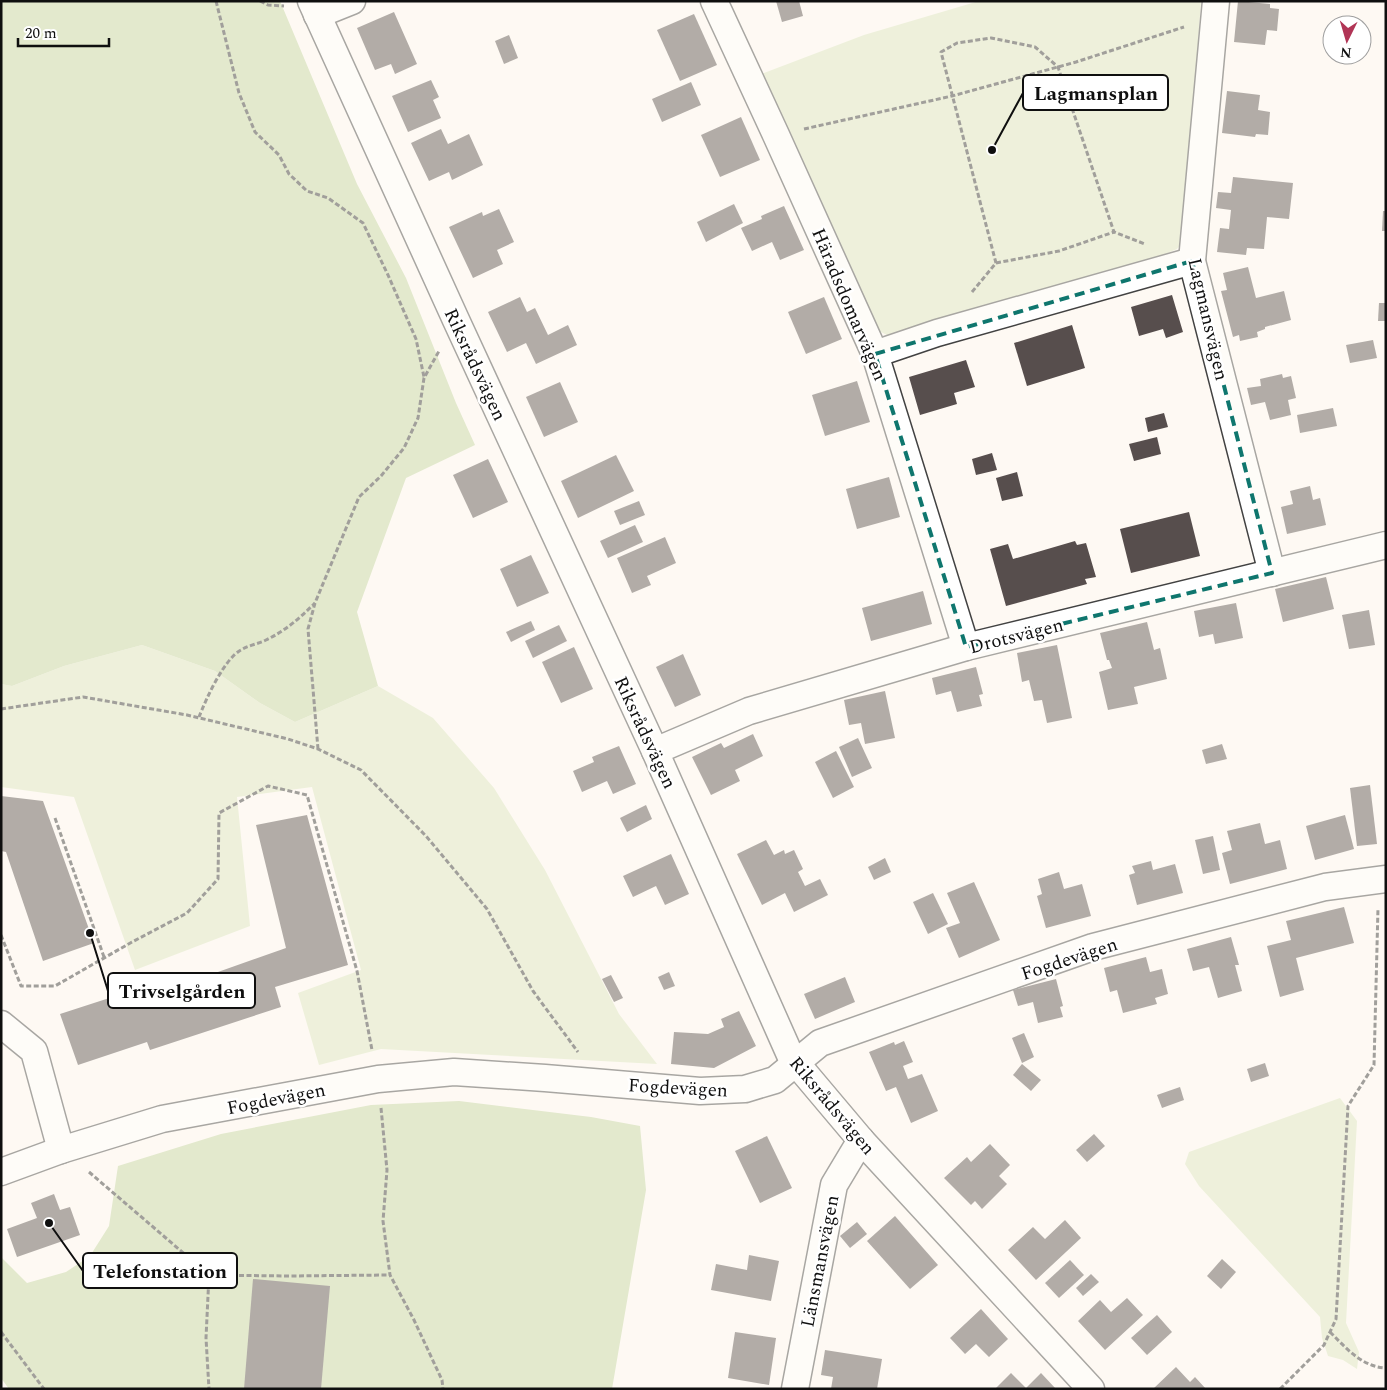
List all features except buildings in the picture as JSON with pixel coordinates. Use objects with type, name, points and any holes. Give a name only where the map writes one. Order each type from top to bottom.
[{"type":"street","points":[[314,8],[352,1]]},
{"type":"street","name":"Häradsdomarvägen","points":[[714,1],[875,354],[966,647]]},
{"type":"street","name":"Riksrådsvägen","points":[[314,8],[655,751],[791,1057],[861,1140],[1091,1389]]},
{"type":"street","name":"Lagmansvägen","points":[[1215,9],[1192,261],[1272,573]]},
{"type":"street","points":[[875,354],[937,333],[1192,261]]},
{"type":"street","name":"Drotsvägen","points":[[655,751],[749,711],[966,647],[1386,545]]},
{"type":"street","name":"Fogdevägen","points":[[1,1172],[61,1150],[162,1119],[378,1079],[454,1072],[700,1091],[745,1089],[775,1080],[820,1043],[1093,947],[1325,887],[1382,879]]},
{"type":"street","points":[[1,1024],[34,1050],[61,1150]]},
{"type":"street","name":"Länsmansvägen","points":[[796,1389],[834,1185],[861,1140]]},
{"type":"path","points":[[216,1],[239,93],[255,132],[279,155],[289,174],[307,192],[328,198],[363,223],[388,274],[416,339],[424,378],[418,418],[404,448],[381,476],[359,497],[315,603],[308,629],[318,749]]},
{"type":"path","points":[[260,1],[268,5],[286,6]]},
{"type":"path","points":[[776,135],[952,96],[1058,67],[1215,9]]},
{"type":"path","points":[[996,264],[941,52],[957,43],[991,38],[1035,48],[1058,67],[1114,232]]},
{"type":"path","points":[[967,298],[996,264],[1059,251],[1114,232],[1149,245]]},
{"type":"path","points":[[424,378],[456,320]]},
{"type":"path","points":[[198,717],[209,693],[227,665],[240,650],[268,640],[297,621],[315,603]]},
{"type":"path","points":[[1,709],[83,697],[198,717],[288,739],[318,749],[361,770],[426,836],[487,909],[534,991],[587,1063],[590,1081]]},
{"type":"path","points":[[1,935],[21,986],[55,986],[104,957],[187,914],[218,880],[219,813],[268,786],[307,795],[357,971],[378,1079],[387,1170],[383,1221],[390,1274],[442,1380],[443,1389]]},
{"type":"path","points":[[56,818],[104,957]]},
{"type":"path","points":[[1280,1389],[1324,1345],[1336,1319],[1348,1106],[1374,1065],[1382,879]]},
{"type":"path","points":[[61,1150],[107,1186],[209,1275],[390,1274]]},
{"type":"path","points":[[209,1275],[206,1338],[209,1389]]},
{"type":"path","points":[[1,1332],[44,1389]]},
{"type":"path","points":[[1330,1332],[1353,1355],[1376,1367],[1386,1368]]},
{"type":"highlighted area","points":[[1192,261],[1272,573],[966,647],[875,354]]},
{"type":"green space","points":[[1,1],[280,1],[357,184],[406,278],[456,403],[475,445],[406,478],[357,612],[378,686],[295,722],[260,703],[215,671],[142,645],[64,666],[12,686],[1,684]]},
{"type":"green space","points":[[979,1],[1201,1],[1184,240],[1177,249],[1153,259],[889,336],[879,331],[759,75],[864,35]]},
{"type":"green space","points":[[142,645],[215,671],[260,703],[295,722],[378,686],[433,718],[494,788],[545,870],[619,1014],[657,1064],[381,1049],[319,1065],[298,993],[361,970],[312,787],[237,797],[250,926],[135,970],[74,797],[1,787],[1,684],[12,686],[64,666]]},
{"type":"green space","points":[[1340,1098],[1357,1121],[1346,1323],[1359,1352],[1357,1369],[1343,1360],[1328,1356],[1322,1338],[1320,1317],[1199,1186],[1185,1164],[1189,1152]]},
{"type":"green space","points":[[459,1101],[591,1117],[640,1126],[646,1190],[612,1389],[9,1389],[1,1378],[1,1257],[27,1283],[66,1272],[90,1256],[109,1226],[118,1166],[221,1134],[371,1105]]},
{"type":"place","name":"Lagmansplan","points":[[992,150]]},
{"type":"place","name":"Trivselgården","points":[[90,933]]},
{"type":"place","name":"Telefonstation","points":[[49,1223]]}]
